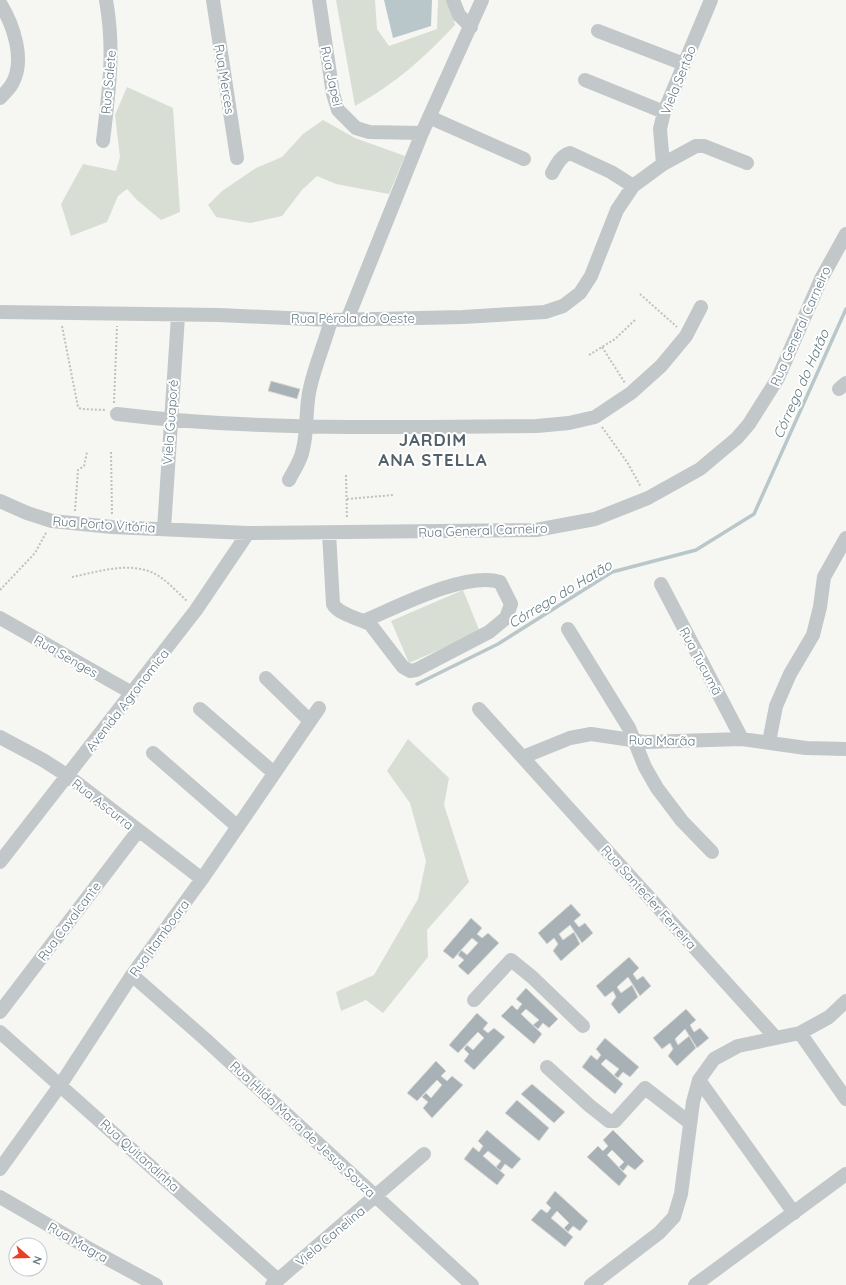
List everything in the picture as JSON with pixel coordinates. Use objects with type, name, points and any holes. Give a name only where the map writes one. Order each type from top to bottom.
[{"type":"street","name":"Rua Salete","points":[[103,141],[111,73],[111,44],[106,0]]},
{"type":"street","name":"Rua Merces","points":[[213,0],[237,158]]},
{"type":"street","name":"Rua Japei","points":[[319,0],[333,94],[338,110],[356,128],[369,132],[422,133]]},
{"type":"street","points":[[453,0],[459,15],[471,27]]},
{"type":"street","points":[[348,320],[422,133],[482,0]]},
{"type":"street","name":"Viela Sertão","points":[[663,164],[660,129],[664,112],[710,0]]},
{"type":"street","points":[[0,3],[11,26],[17,49],[17,68],[13,84],[0,98]]},
{"type":"street","points":[[598,31],[684,64]]},
{"type":"street","points":[[585,80],[664,112]]},
{"type":"street","points":[[430,117],[524,159]]},
{"type":"street","points":[[552,173],[558,162],[566,154],[570,153],[611,172],[633,186],[663,164],[696,146],[704,146],[747,163]]},
{"type":"street","name":"Rua Pérola do Oeste","points":[[0,312],[178,316],[219,315],[348,320],[511,315],[545,312],[563,306],[580,293],[591,276],[617,210],[633,186]]},
{"type":"street","name":"Rua General Carneiro","points":[[164,529],[248,533],[536,530],[595,520],[648,498],[700,469],[737,438],[749,424],[778,378],[821,279],[846,234]]},
{"type":"street","points":[[116,412],[170,420],[306,426],[537,426],[569,423],[595,417],[631,393],[661,366],[686,336],[701,307]]},
{"type":"street","name":"Viela Guaporé","points":[[164,529],[178,316]]},
{"type":"street","points":[[289,480],[303,450],[306,426],[305,414],[310,388],[331,320]]},
{"type":"street","name":"Rua Porto Vitória","points":[[0,501],[27,514],[52,521],[112,527],[164,529]]},
{"type":"street","name":"Avenida Agronomica","points":[[0,862],[196,610],[248,533]]},
{"type":"street","points":[[329,533],[333,604],[339,610],[370,624],[402,667],[410,671],[416,670],[489,632],[506,618],[511,604],[500,582],[483,579],[448,586],[364,621]]},
{"type":"street","points":[[768,742],[776,706],[790,674],[813,635],[820,607],[824,577],[846,538]]},
{"type":"street","name":"Rua Tucumã","points":[[661,584],[742,739]]},
{"type":"street","name":"Rua Senges","points":[[0,618],[132,693]]},
{"type":"street","points":[[568,630],[625,719],[644,768],[682,821],[712,852]]},
{"type":"street","points":[[266,678],[310,721]]},
{"type":"street","name":"Rua Itamboara","points":[[0,1170],[61,1084],[132,975],[202,879],[319,708]]},
{"type":"street","points":[[200,709],[274,773]]},
{"type":"street","points":[[479,709],[522,757]]},
{"type":"street","name":"Rua Marãa","points":[[522,757],[580,735],[597,735],[634,742],[651,743],[742,739],[806,748],[846,749]]},
{"type":"street","name":"Rua Ascurra","points":[[0,737],[68,776],[202,879]]},
{"type":"street","points":[[153,753],[238,827]]},
{"type":"street","name":"Rua Santecler Ferreira","points":[[522,757],[776,1038]]},
{"type":"street","name":"Rua Cavalcante","points":[[0,1012],[138,831]]},
{"type":"street","points":[[474,1000],[511,960],[532,977],[583,1026]]},
{"type":"street","name":"Rua Hilda Maria de Jesus Souza","points":[[132,975],[472,1285]]},
{"type":"street","points":[[591,1285],[659,1232],[674,1217],[681,1194],[690,1123],[699,1080],[706,1068],[721,1054],[738,1046],[800,1033],[829,1017],[846,1000]]},
{"type":"street","name":"Rua Quitandinha","points":[[0,1032],[61,1084],[275,1282]]},
{"type":"street","points":[[800,1033],[846,1100]]},
{"type":"street","points":[[547,1067],[609,1121],[615,1121],[645,1088],[690,1123]]},
{"type":"street","points":[[699,1080],[794,1213]]},
{"type":"street","name":"Viela Canelina","points":[[275,1282],[377,1197],[424,1154]]},
{"type":"street","points":[[695,1285],[846,1174]]},
{"type":"street","name":"Rua Magra","points":[[0,1197],[94,1252],[156,1285]]},
{"type":"path","points":[[640,294],[686,336]]},
{"type":"path","points":[[59,314],[78,407],[81,409],[116,412],[118,315]]},
{"type":"path","points":[[589,355],[622,334],[636,319]]},
{"type":"path","points":[[602,347],[631,393]]},
{"type":"path","points":[[595,417],[627,462],[648,498]]},
{"type":"path","points":[[76,524],[75,499],[78,470],[84,466],[87,452]]},
{"type":"path","points":[[111,452],[112,527]]},
{"type":"path","points":[[346,475],[347,532]]},
{"type":"path","points":[[347,500],[393,495]]},
{"type":"path","points":[[0,590],[35,553],[52,521]]},
{"type":"path","points":[[72,577],[133,567],[152,572],[169,584],[196,610]]},
{"type":"shaded area","points":[[336,0],[375,0],[377,29],[389,46],[437,29],[438,0],[450,0],[455,25],[408,70],[370,98],[355,106]]},
{"type":"shaded area","points":[[384,0],[432,0],[431,26],[393,38]]},
{"type":"shaded area","points":[[127,87],[173,108],[180,212],[161,220],[137,200],[127,189],[118,196],[107,222],[71,236],[61,204],[83,164],[116,171],[120,157],[115,115]]},
{"type":"shaded area","points":[[323,120],[355,138],[405,156],[389,194],[336,184],[317,176],[302,190],[282,216],[250,223],[216,217],[208,205],[222,191],[256,168],[282,157],[303,134]]},
{"type":"shaded area","points":[[463,590],[480,632],[409,663],[391,621]]},
{"type":"shaded area","points":[[408,739],[449,778],[444,805],[469,882],[427,930],[428,957],[383,1013],[366,1000],[341,1011],[336,992],[374,975],[418,899],[426,861],[410,803],[387,771]]},
{"type":"building","points":[[271,381],[300,389],[297,399],[268,391]]},
{"type":"building","points":[[571,904],[581,915],[574,921],[579,927],[585,923],[593,933],[582,943],[570,925],[559,934],[563,940],[574,932],[580,944],[561,961],[553,951],[558,944],[554,938],[547,944],[538,933]]},
{"type":"building","points":[[471,918],[482,928],[477,934],[482,938],[488,933],[499,943],[468,975],[458,966],[464,960],[458,955],[461,950],[453,959],[443,951]],"holes":[[[472,938],[478,943],[467,955],[461,950]]]},
{"type":"building","points":[[629,957],[639,968],[633,974],[637,980],[643,976],[651,986],[640,996],[628,977],[617,987],[621,993],[632,985],[638,997],[619,1014],[611,1004],[616,997],[613,991],[605,997],[596,986]]},
{"type":"building","points":[[526,988],[558,1019],[549,1028],[543,1023],[538,1029],[533,1025],[539,1020],[526,1009],[521,1014],[542,1034],[534,1044],[501,1016],[512,1005],[517,1010],[522,1004],[516,999]]},
{"type":"building","points":[[686,1009],[696,1020],[690,1025],[694,1032],[700,1028],[709,1038],[697,1048],[685,1029],[675,1039],[678,1045],[689,1036],[696,1048],[677,1066],[668,1056],[673,1049],[670,1043],[662,1049],[653,1038]]},
{"type":"building","points":[[477,1013],[488,1023],[483,1029],[488,1033],[494,1028],[505,1037],[474,1070],[464,1061],[469,1054],[464,1049],[467,1045],[473,1050],[484,1038],[478,1032],[458,1053],[449,1045]]},
{"type":"building","points":[[605,1038],[639,1067],[630,1077],[623,1072],[618,1078],[614,1075],[619,1069],[606,1059],[601,1064],[623,1084],[615,1094],[582,1067],[591,1055],[597,1060],[601,1055],[596,1049]]},
{"type":"building","points":[[436,1061],[446,1071],[441,1076],[447,1081],[452,1076],[463,1085],[432,1118],[423,1108],[428,1102],[422,1097],[426,1093],[431,1098],[442,1085],[437,1080],[417,1101],[407,1093]]},
{"type":"building","points":[[532,1084],[565,1112],[554,1123],[521,1094]]},
{"type":"building","points":[[517,1100],[549,1128],[539,1141],[505,1113]]},
{"type":"building","points":[[487,1130],[521,1159],[512,1169],[505,1164],[500,1171],[505,1175],[497,1185],[464,1159],[473,1147],[479,1152],[483,1146],[478,1141]],"holes":[[[488,1151],[501,1161],[496,1167],[498,1169],[483,1156]]]},
{"type":"building","points":[[613,1130],[644,1161],[635,1170],[628,1165],[623,1171],[619,1167],[624,1162],[612,1150],[607,1155],[627,1176],[619,1186],[587,1157],[598,1146],[603,1151],[608,1146],[603,1140]]},
{"type":"building","points":[[555,1191],[588,1221],[580,1231],[573,1226],[568,1232],[564,1228],[569,1223],[557,1211],[551,1218],[573,1237],[565,1247],[531,1220],[541,1209],[547,1213],[551,1208],[546,1203]]},
{"type":"waterway","name":"Córrego do Hatão","points":[[417,684],[498,644],[612,572],[696,550],[754,514],[846,309]]},
{"type":"district","name":"JARDIM ANA STELLA","points":[[433,450]]}]
